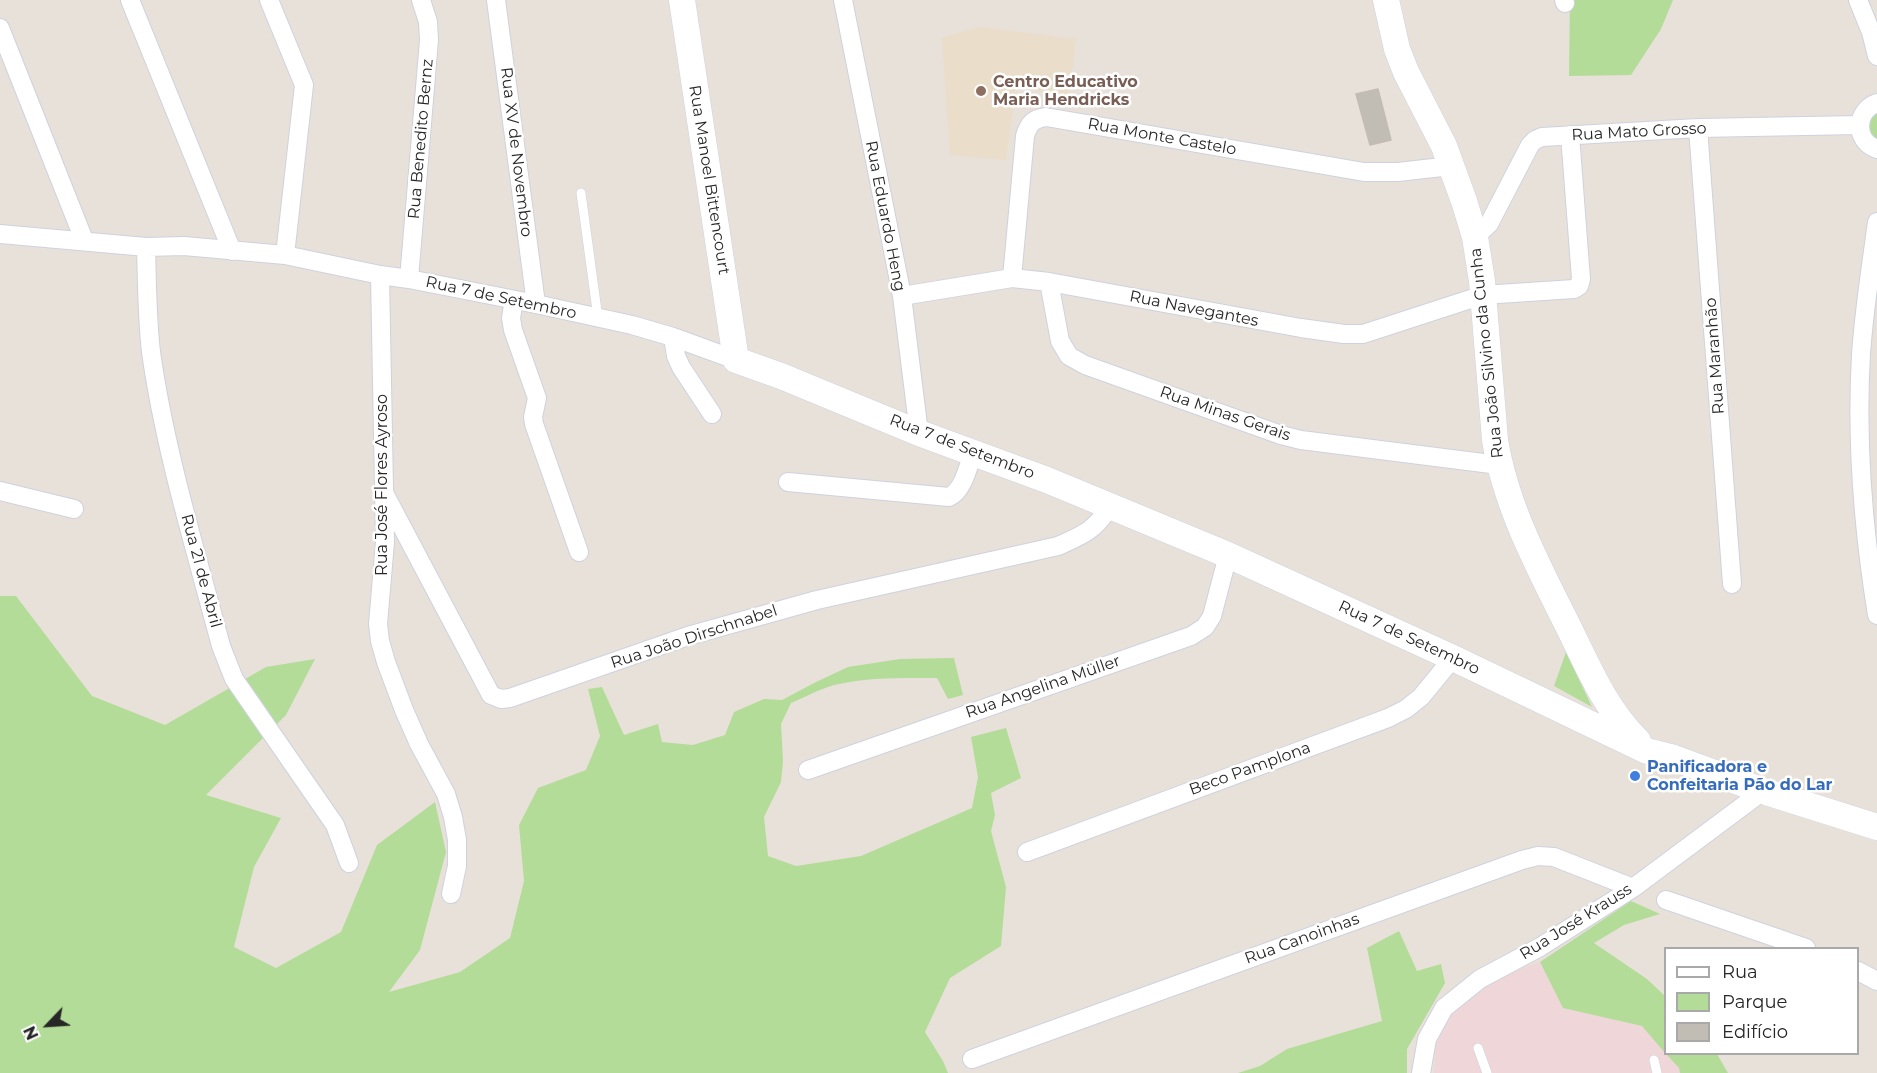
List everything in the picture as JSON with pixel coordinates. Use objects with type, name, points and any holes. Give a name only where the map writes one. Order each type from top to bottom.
[{"type":"street","points":[[130,0],[232,251]]},
{"type":"street","points":[[269,0],[304,85],[285,255]]},
{"type":"street","name":"Rua Benedito Bernz","points":[[410,279],[429,40],[428,22],[421,0]]},
{"type":"street","name":"Rua XV de Novembro","points":[[496,0],[536,304]]},
{"type":"street","name":"Rua Manoel Bittencourt","points":[[682,0],[736,360]]},
{"type":"street","name":"Rua Eduardo Heng","points":[[843,0],[902,296],[919,433]]},
{"type":"street","name":"Rua João Silvino da Cunha","points":[[1386,0],[1394,40],[1406,72],[1434,126],[1451,166],[1475,237],[1483,295],[1499,465],[1508,494],[1562,614],[1605,699],[1618,719],[1647,750]]},
{"type":"street","points":[[1858,0],[1877,56]]},
{"type":"street","points":[[0,28],[84,240]]},
{"type":"street","points":[[1877,103],[1866,109],[1859,125],[1867,144],[1877,149]]},
{"type":"street","name":"Rua Monte Castelo","points":[[1012,278],[1025,136],[1028,126],[1035,119],[1046,117],[1364,172],[1398,172],[1451,166]]},
{"type":"street","name":"Rua Mato Grosso","points":[[1475,237],[1489,224],[1530,144],[1542,137],[1698,128],[1859,125]]},
{"type":"street","name":"Rua Maranhão","points":[[1698,128],[1732,584]]},
{"type":"street","name":"Rua Navegantes","points":[[902,296],[1012,278],[1049,282],[1301,328],[1344,334],[1363,334],[1483,295],[1574,289],[1579,286],[1581,279],[1570,135]]},
{"type":"street","points":[[1877,222],[1866,301],[1859,406],[1862,482],[1870,574],[1877,615]]},
{"type":"street","name":"Rua 7 de Setembro","points":[[0,234],[146,247],[184,246],[285,255],[536,304],[632,325],[673,337],[781,376],[919,433],[1111,505],[1228,555],[1647,750],[1762,791],[1877,826]]},
{"type":"street","name":"Rua 21 de Abril","points":[[146,247],[151,351],[166,438],[221,646],[234,679],[335,825],[349,862]]},
{"type":"street","name":"Rua José Flores Ayroso","points":[[380,275],[385,542],[379,609],[380,642],[404,710],[446,794],[453,817],[457,840],[457,866],[451,894]]},
{"type":"street","name":"Rua Minas Gerais","points":[[1049,282],[1060,341],[1070,356],[1085,365],[1281,435],[1301,440],[1499,465]]},
{"type":"street","points":[[514,300],[511,318],[513,330],[537,398],[534,424],[579,552]]},
{"type":"street","points":[[673,337],[676,356],[681,367],[712,414]]},
{"type":"street","points":[[788,482],[949,497],[959,488],[973,453]]},
{"type":"street","points":[[0,491],[74,509]]},
{"type":"street","name":"Rua João Dirschnabel","points":[[383,491],[491,695],[501,699],[510,698],[688,636],[817,600],[1058,546],[1083,535],[1100,522],[1111,505]]},
{"type":"street","name":"Rua Angelina Müller","points":[[808,770],[1191,636],[1205,627],[1212,616],[1228,555]]},
{"type":"street","name":"Beco Pamplona","points":[[1027,852],[1388,718],[1407,709],[1421,697],[1453,658]]},
{"type":"street","points":[[1590,723],[1599,712],[1605,699]]},
{"type":"street","name":"Rua José Krauss","points":[[1421,1073],[1427,1040],[1444,1008],[1479,979],[1540,947],[1633,888],[1762,791]]},
{"type":"street","name":"Rua Canoinhas","points":[[972,1059],[1522,860],[1538,856],[1554,857],[1633,888]]},
{"type":"street","points":[[1666,900],[1803,947]]},
{"type":"street","points":[[1859,972],[1877,981]]},
{"type":"lane","points":[[581,193],[598,318]]},
{"type":"lane","points":[[1478,1047],[1487,1073]]},
{"type":"lane","points":[[1654,1060],[1657,1073]]},
{"type":"shaded area","name":"Centro Educativo Maria Hendricks","points":[[980,27],[1076,39],[1069,96],[1016,87],[1006,160],[950,155],[942,38]]},
{"type":"shaded area","points":[[1540,962],[1563,1008],[1642,1026],[1664,1051],[1664,1055],[1668,1055],[1679,1068],[1680,1073],[1434,1073],[1436,1044],[1450,1008],[1486,981]]},
{"type":"green space","points":[[1570,0],[1673,0],[1661,29],[1631,75],[1569,76]]},
{"type":"green space","points":[[1877,111],[1877,144],[1872,140],[1867,119]]},
{"type":"green space","points":[[0,596],[16,596],[92,696],[165,725],[266,667],[315,659],[286,715],[206,795],[281,818],[254,867],[234,947],[276,968],[341,932],[377,845],[435,802],[446,852],[420,950],[389,992],[460,972],[510,938],[524,881],[519,825],[538,788],[586,770],[600,736],[588,689],[602,687],[624,735],[658,724],[662,742],[693,745],[725,735],[734,712],[764,699],[782,700],[848,667],[900,659],[954,658],[963,695],[948,699],[937,678],[885,678],[834,685],[791,703],[781,724],[783,761],[781,782],[764,817],[768,856],[796,866],[861,856],[972,808],[978,777],[971,737],[1006,728],[1021,778],[991,793],[995,815],[991,831],[1006,887],[1001,946],[950,978],[925,1032],[948,1073],[0,1073]]},
{"type":"green space","points":[[1566,652],[1592,707],[1554,686]]},
{"type":"green space","points":[[1631,901],[1660,914],[1624,925],[1594,943],[1647,979],[1664,995],[1664,1052],[1642,1026],[1563,1008],[1540,962]]},
{"type":"green space","points":[[1399,931],[1417,971],[1441,964],[1445,983],[1407,1049],[1407,1073],[1238,1073],[1260,1066],[1287,1049],[1382,1021],[1367,948]]},
{"type":"green space","points":[[1667,1055],[1718,1055],[1728,1073],[1680,1073],[1679,1068]]},
{"type":"building","points":[[1378,89],[1391,140],[1370,145],[1356,94]]},
{"type":"place","name":"Centro Educativo Maria Hendricks","points":[[981,91]]},
{"type":"place","name":"Panificadora e Confeitaria Pão do Lar","points":[[1635,776]]}]
